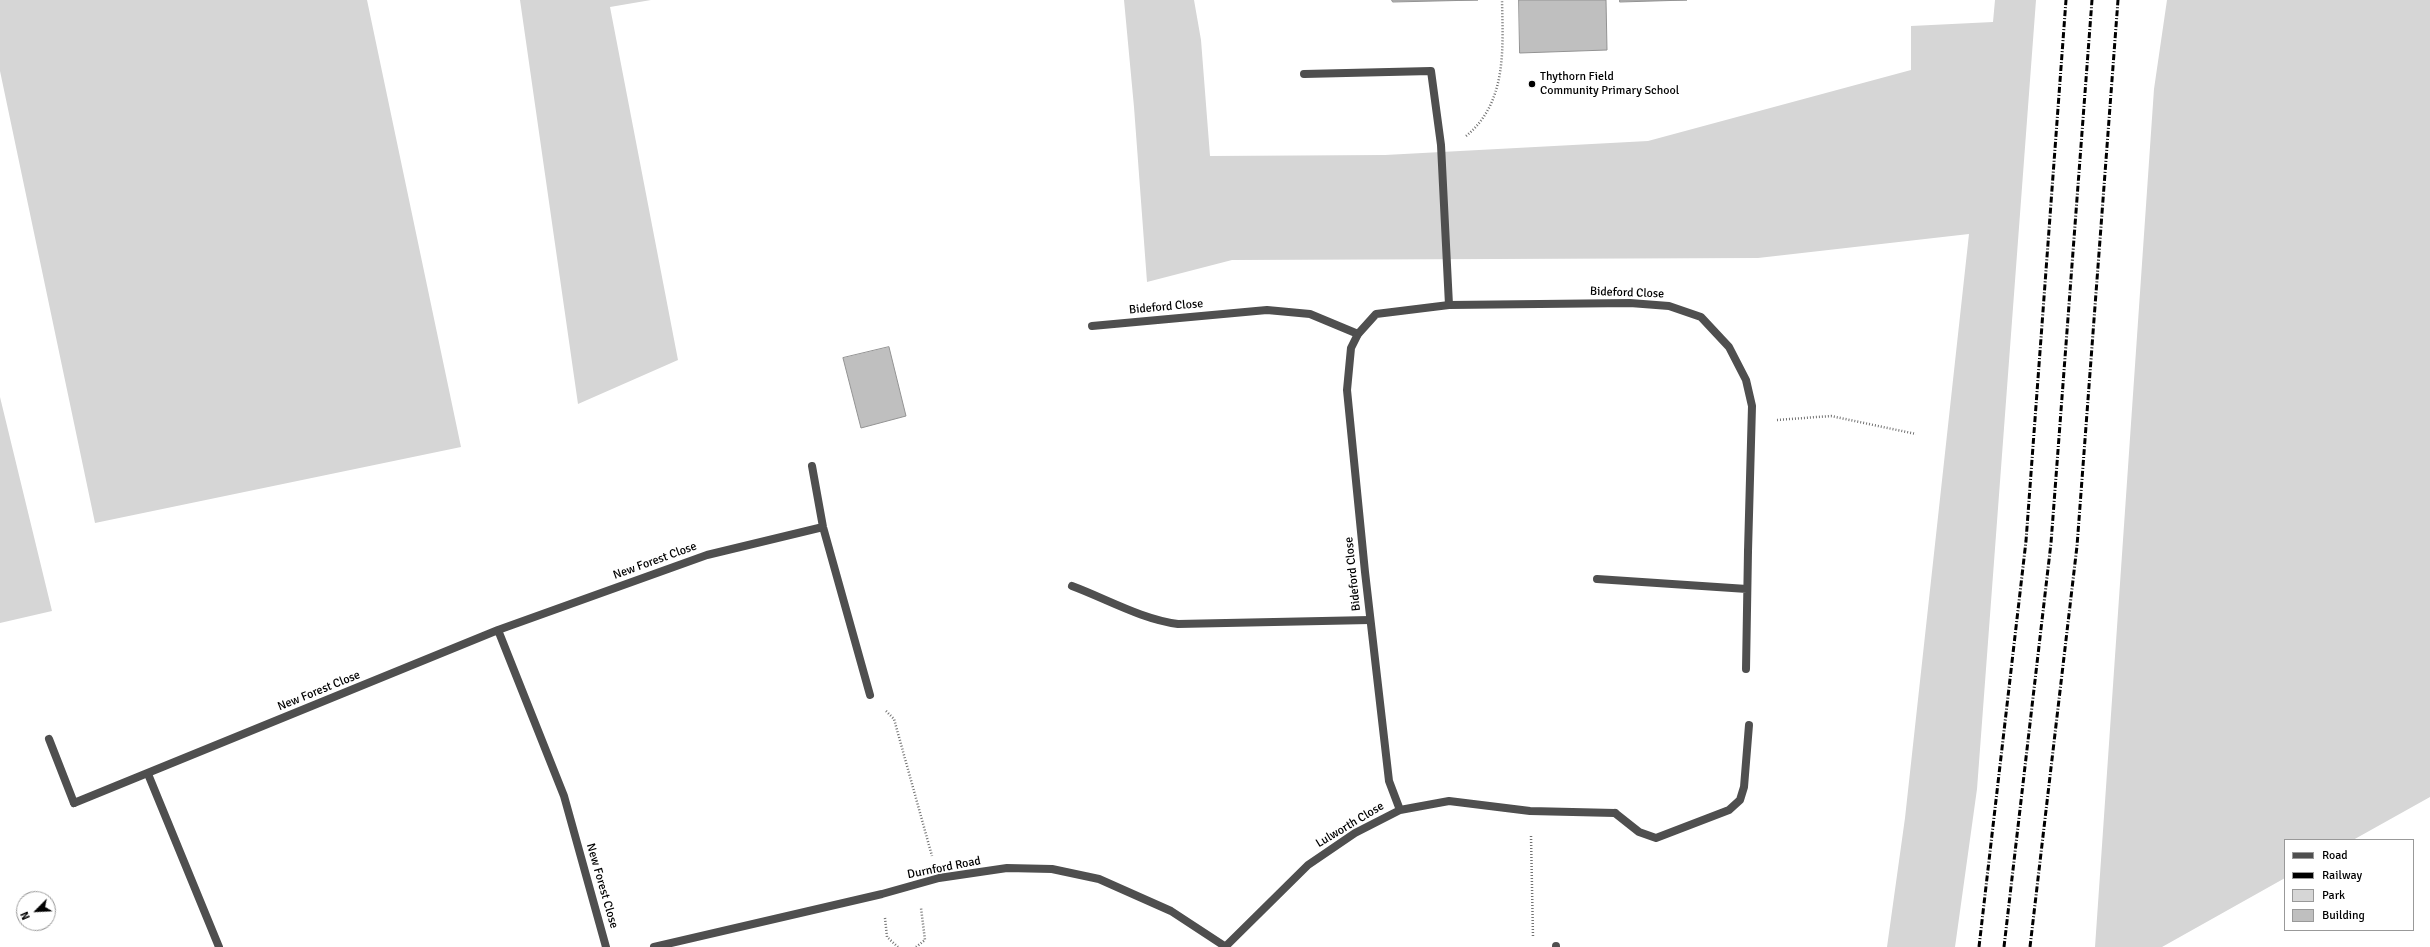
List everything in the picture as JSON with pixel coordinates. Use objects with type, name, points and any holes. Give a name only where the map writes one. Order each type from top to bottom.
[{"type":"street","points":[[1304,74],[1431,71],[1441,145],[1450,305]]},
{"type":"street","name":"Bideford Close","points":[[1400,810],[1389,781],[1370,620],[1347,390],[1351,348],[1358,334],[1376,314],[1450,305],[1630,303],[1669,306],[1700,317],[1729,347],[1746,380],[1752,406],[1746,669]]},
{"type":"street","name":"Bideford Close","points":[[1092,326],[1267,310],[1310,314],[1358,334]]},
{"type":"street","points":[[812,466],[823,527],[870,695]]},
{"type":"street","name":"New Forest Close","points":[[49,739],[74,803],[498,630],[707,555],[823,527]]},
{"type":"street","points":[[1598,579],[1747,589]]},
{"type":"street","points":[[1072,586],[1136,613],[1160,621],[1178,624],[1370,620]]},
{"type":"street","name":"New Forest Close","points":[[498,630],[564,796],[606,947]]},
{"type":"street","name":"Lulworth Close","points":[[1226,947],[1308,865],[1355,833],[1400,810],[1449,800],[1530,811],[1615,813],[1639,832],[1656,838],[1729,810],[1740,800],[1744,787],[1749,725]]},
{"type":"street","points":[[148,774],[220,947]]},
{"type":"street","name":"Durnford Road","points":[[654,947],[882,894],[939,878],[1007,868],[1052,869],[1099,879],[1171,911],[1226,947]]},
{"type":"path","points":[[1441,145],[1462,140],[1474,129],[1491,105],[1501,73],[1502,0]]},
{"type":"path","points":[[1752,422],[1831,416],[1916,434]]},
{"type":"path","points":[[870,695],[894,719],[939,878]]},
{"type":"path","points":[[1530,811],[1533,939]]},
{"type":"path","points":[[916,947],[925,940],[917,884]]},
{"type":"path","points":[[882,894],[887,937],[898,947]]},
{"type":"green space","points":[[0,0],[367,0],[461,447],[95,523],[0,71]]},
{"type":"green space","points":[[520,0],[651,0],[610,7],[678,360],[578,404]]},
{"type":"green space","points":[[1124,0],[1194,0],[1201,40],[1210,156],[1385,155],[1648,141],[1911,70],[1911,26],[1993,22],[1995,0],[2036,0],[1977,789],[1955,947],[1887,947],[1905,818],[1969,234],[1758,258],[1232,260],[1147,282],[1134,107]]},
{"type":"green space","points":[[2167,0],[2430,0],[2430,797],[2355,839],[2284,839],[2284,879],[2162,947],[2095,947],[2154,89]]},
{"type":"green space","points":[[0,397],[52,611],[0,623]]},
{"type":"building","points":[[1392,0],[1478,0],[1393,2]]},
{"type":"building","points":[[1519,0],[1606,0],[1607,50],[1520,53]]},
{"type":"building","points":[[1620,0],[1687,0],[1620,2]]},
{"type":"building","points":[[889,347],[906,416],[861,428],[843,358]]},
{"type":"railway","points":[[1979,947],[2026,541],[2066,0]]},
{"type":"railway","points":[[2004,947],[2051,543],[2092,0]]},
{"type":"railway","points":[[2030,947],[2077,546],[2118,0]]},
{"type":"place","name":"Thythorn Field Community Primary School","points":[[1532,84]]}]
